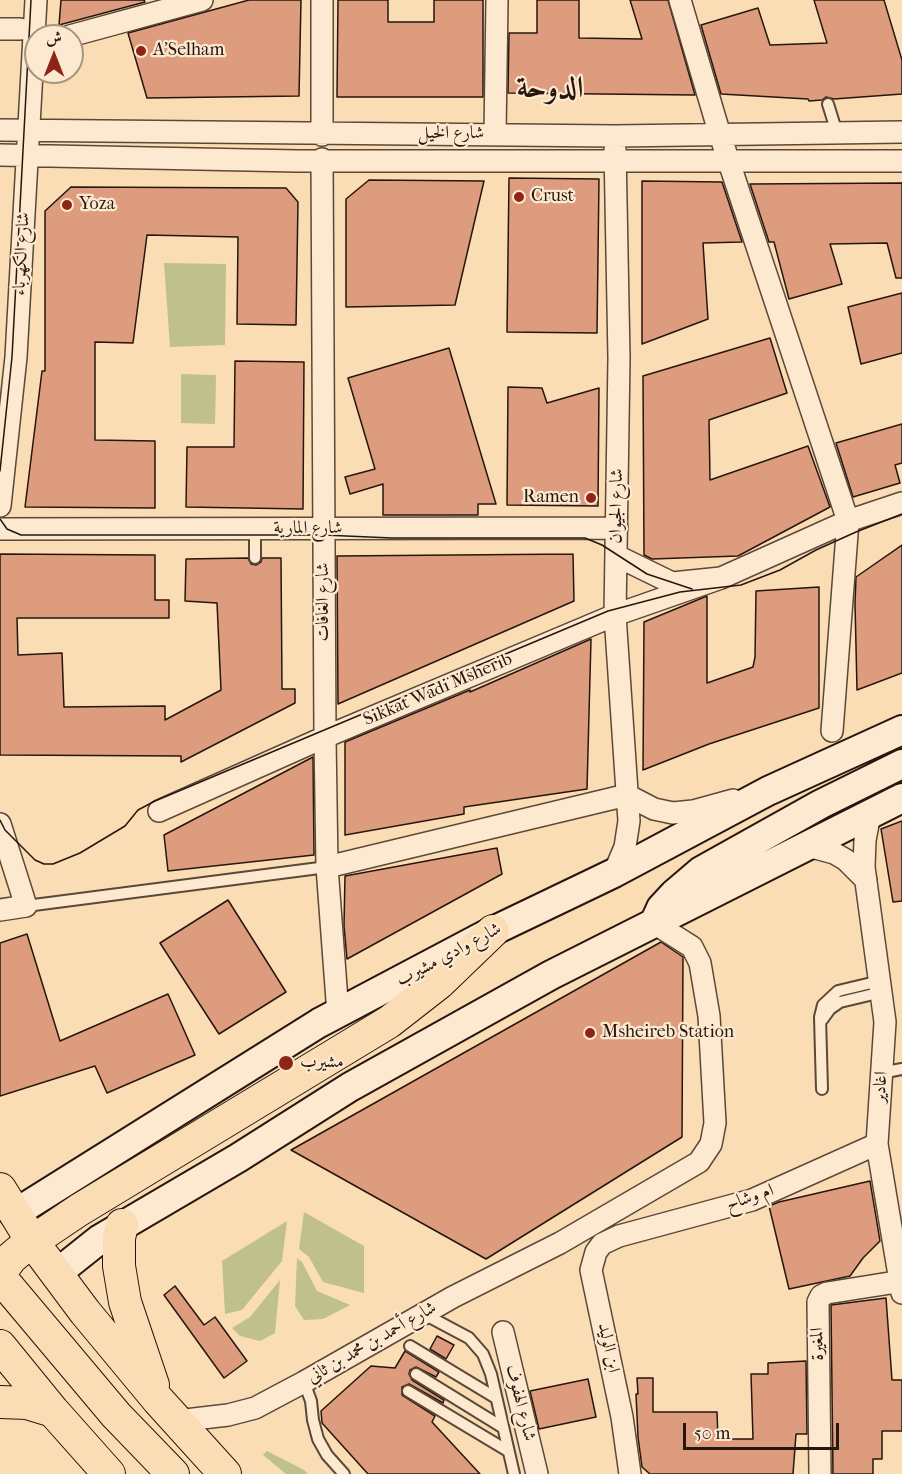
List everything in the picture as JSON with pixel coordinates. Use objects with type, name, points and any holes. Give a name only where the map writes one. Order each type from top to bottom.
[{"type":"main road","points":[[3,1280],[17,1253],[32,1241],[389,1022],[439,983],[493,931]]},
{"type":"main road","points":[[5,1209],[99,1330],[167,1411],[225,1474]]},
{"type":"main road","points":[[3,1280],[15,1225],[5,1209]]},
{"type":"main road","points":[[111,1232],[119,1245],[118,1266],[125,1302],[167,1411]]},
{"type":"main road","points":[[3,1280],[56,1274]]},
{"type":"main road","points":[[3,1280],[116,1414],[173,1474]]},
{"type":"main road","points":[[0,1346],[109,1474]]},
{"type":"main road","points":[[0,1402],[27,1404],[53,1411]]},
{"type":"street","name":"شارع الكهرباء","points":[[0,506],[16,357],[36,0]]},
{"type":"street","points":[[84,32],[202,0]]},
{"type":"street","points":[[322,0],[322,135]]},
{"type":"street","points":[[495,134],[497,0]]},
{"type":"street","points":[[680,0],[720,135],[848,521],[832,730]]},
{"type":"street","name":"شارع الخيل","points":[[0,130],[322,135],[615,136],[902,132]]},
{"type":"street","name":"شارع الجيوان","points":[[614,873],[628,834],[615,615],[619,358],[615,136]]},
{"type":"street","name":"شارع الخيل","points":[[0,155],[297,160],[902,161]]},
{"type":"street","name":"شارع الغافات","points":[[322,159],[327,867],[338,1014]]},
{"type":"street","points":[[297,160],[322,190]]},
{"type":"street","name":"Sikkat Wadi Msherib","points":[[159,811],[325,737],[615,615],[721,578],[848,521],[902,503]]},
{"type":"street","name":"شارع المارية","points":[[0,529],[617,528]]},
{"type":"street","name":"Sikkat Wadi Msherib","points":[[617,556],[672,583],[721,578]]},
{"type":"street","name":"شارع وادي مشيرب","points":[[5,1209],[201,1096],[319,1023],[493,931],[614,873],[768,791],[902,730]]},
{"type":"street","points":[[654,923],[661,908],[700,871],[822,804],[902,764]]},
{"type":"street","points":[[327,867],[627,795],[654,809],[673,813],[693,811],[768,791]]},
{"type":"street","points":[[56,1274],[111,1232],[238,1158],[350,1087],[551,975],[902,798]]},
{"type":"street","name":"اغادير","points":[[870,814],[864,852],[866,880],[881,987],[894,1021],[892,1071],[877,1144],[902,1285]]},
{"type":"street","points":[[0,824],[26,906],[0,910]]},
{"type":"street","points":[[808,846],[822,848],[846,860],[866,880]]},
{"type":"street","name":"شارع أحمد بن محمد بن ثاني","points":[[167,1411],[238,1413],[255,1408],[453,1297],[560,1243],[699,1162],[711,1144],[715,1123],[709,1016],[700,963],[692,947],[654,923]]},
{"type":"street","name":"ام وشاح","points":[[619,1236],[752,1200],[877,1144]]},
{"type":"street","name":"ابن الوليد","points":[[619,1236],[609,1239],[596,1252],[591,1270],[622,1417],[630,1474]]},
{"type":"street","name":"المغيرة","points":[[820,1474],[818,1302],[826,1293],[902,1285]]},
{"type":"street","name":"شارع الهفوف","points":[[503,1332],[537,1474]]},
{"type":"lane","points":[[828,104],[837,133]]},
{"type":"lane","points":[[255,529],[255,558]]},
{"type":"lane","points":[[26,906],[327,867]]},
{"type":"lane","points":[[822,1089],[820,1023],[826,1013],[840,1002],[881,987]]},
{"type":"lane","points":[[424,1314],[460,1332],[477,1346],[488,1364],[514,1474]]},
{"type":"lane","points":[[410,1347],[496,1398]]},
{"type":"lane","points":[[416,1374],[502,1427]]},
{"type":"lane","points":[[304,1382],[311,1401],[318,1439],[327,1455],[344,1474]]},
{"type":"lane","points":[[408,1391],[508,1451]]},
{"type":"green space","points":[[164,263],[226,264],[225,345],[170,347]]},
{"type":"green space","points":[[181,374],[216,375],[215,424],[181,423]]},
{"type":"green space","points":[[304,1212],[364,1246],[364,1293],[323,1282],[309,1257],[299,1249]]},
{"type":"green space","points":[[287,1221],[282,1261],[242,1310],[225,1314],[222,1261]]},
{"type":"green space","points":[[297,1258],[302,1262],[317,1291],[350,1305],[323,1319],[304,1320],[295,1306]]},
{"type":"green space","points":[[280,1280],[275,1333],[260,1341],[240,1336],[232,1328],[250,1317]]},
{"type":"green space","points":[[267,1451],[308,1474],[286,1474],[263,1455]]},
{"type":"building","points":[[61,0],[144,0],[145,2],[63,24],[59,24]]},
{"type":"building","points":[[249,0],[301,0],[299,96],[147,98],[128,33]]},
{"type":"building","points":[[338,0],[388,0],[388,22],[434,22],[434,0],[483,0],[483,97],[337,97]]},
{"type":"building","points":[[537,0],[579,0],[579,38],[642,39],[630,0],[668,0],[695,95],[508,93],[509,33],[537,33]]},
{"type":"building","points":[[814,0],[884,0],[902,60],[902,94],[834,99],[826,97],[822,100],[809,101],[808,99],[721,94],[701,25],[758,8],[770,45],[827,43]]},
{"type":"building","points":[[509,178],[599,179],[597,333],[507,332]]},
{"type":"building","points":[[369,180],[484,181],[455,305],[346,307],[346,199]]},
{"type":"building","points":[[642,181],[722,182],[742,242],[703,243],[708,319],[642,344]]},
{"type":"building","points":[[902,183],[902,278],[896,278],[887,243],[830,244],[842,284],[789,299],[774,242],[769,242],[750,184]]},
{"type":"building","points":[[71,187],[286,188],[298,202],[296,325],[237,324],[238,237],[147,235],[133,343],[95,342],[95,440],[155,441],[155,508],[25,507],[42,371],[45,371],[45,211]]},
{"type":"building","points":[[902,293],[902,353],[861,364],[848,307]]},
{"type":"building","points":[[770,338],[787,393],[709,420],[710,480],[808,446],[830,507],[738,556],[652,559],[644,555],[643,376]]},
{"type":"building","points":[[449,348],[496,504],[478,504],[478,515],[383,515],[383,484],[350,494],[345,477],[375,469],[348,378]]},
{"type":"building","points":[[235,361],[304,362],[303,509],[186,507],[187,447],[234,447]]},
{"type":"building","points":[[508,387],[542,388],[547,403],[599,388],[598,506],[507,505]]},
{"type":"building","points":[[902,424],[902,463],[895,465],[900,483],[853,497],[836,443]]},
{"type":"building","points":[[902,545],[902,673],[857,690],[856,577]]},
{"type":"building","points":[[0,554],[155,555],[155,600],[169,600],[169,618],[17,618],[18,655],[62,653],[64,707],[165,706],[165,720],[221,690],[217,603],[185,601],[186,559],[248,558],[251,564],[256,565],[261,562],[262,558],[281,558],[282,689],[295,689],[295,703],[181,762],[181,756],[0,755]]},
{"type":"building","points":[[573,554],[574,601],[338,704],[337,556]]},
{"type":"building","points":[[819,587],[819,708],[709,744],[643,770],[644,622],[707,596],[707,683],[753,667],[756,591]]},
{"type":"building","points":[[591,639],[587,789],[464,807],[464,814],[345,835],[345,742],[470,690],[470,692]]},
{"type":"building","points":[[313,757],[314,855],[168,871],[164,835]]},
{"type":"building","points":[[902,821],[902,901],[893,902],[881,829]]},
{"type":"building","points":[[497,848],[502,874],[347,959],[344,926],[345,876]]},
{"type":"building","points":[[228,900],[286,992],[219,1034],[160,943]]},
{"type":"building","points":[[27,934],[60,1041],[168,994],[195,1055],[107,1093],[95,1066],[0,1096],[0,943]]},
{"type":"building","name":"Msheireb Station","points":[[661,942],[683,957],[682,1137],[486,1259],[291,1150]]},
{"type":"building","points":[[870,1181],[880,1241],[863,1258],[850,1276],[789,1289],[769,1206]]},
{"type":"building","points":[[175,1286],[204,1325],[215,1317],[247,1361],[224,1378],[164,1295]]},
{"type":"building","points":[[886,1298],[892,1380],[902,1380],[902,1431],[882,1431],[882,1459],[873,1459],[873,1474],[833,1474],[831,1305]]},
{"type":"building","points":[[437,1336],[454,1345],[446,1359],[430,1349]]},
{"type":"building","points":[[405,1351],[439,1372],[436,1377],[416,1367],[410,1370],[409,1374],[412,1380],[444,1400],[443,1403],[409,1384],[402,1387],[402,1395],[435,1416],[432,1422],[480,1474],[368,1474],[322,1423],[321,1411],[371,1366],[395,1368]]},
{"type":"building","points":[[806,1361],[807,1434],[796,1434],[793,1474],[650,1474],[642,1467],[638,1437],[637,1378],[653,1378],[653,1412],[717,1412],[718,1439],[753,1439],[751,1374],[768,1374],[768,1363]]},
{"type":"building","points":[[588,1379],[596,1417],[539,1429],[530,1391]]},
{"type":"tram line","points":[[0,471],[12,357],[31,0]]},
{"type":"tram line","points":[[0,820],[5,830],[35,860],[44,864],[53,864],[80,853],[125,826],[138,810],[155,801],[608,611],[680,592],[741,585],[780,570],[856,532],[902,514]]},
{"type":"tram line","points":[[0,519],[7,529],[21,535],[585,538],[602,545],[647,574],[692,589]]},
{"type":"place","name":"A'Selham","points":[[141,51]]},
{"type":"place","name":"Crust","points":[[519,197]]},
{"type":"place","name":"Yoza","points":[[67,205]]},
{"type":"place","name":"Ramen","points":[[591,498]]},
{"type":"place","name":"Msheireb Station","points":[[590,1033]]},
{"type":"place","name":"مشيرب","points":[[286,1063]]},
{"type":"district","name":"الدوحة","points":[[550,90]]}]
